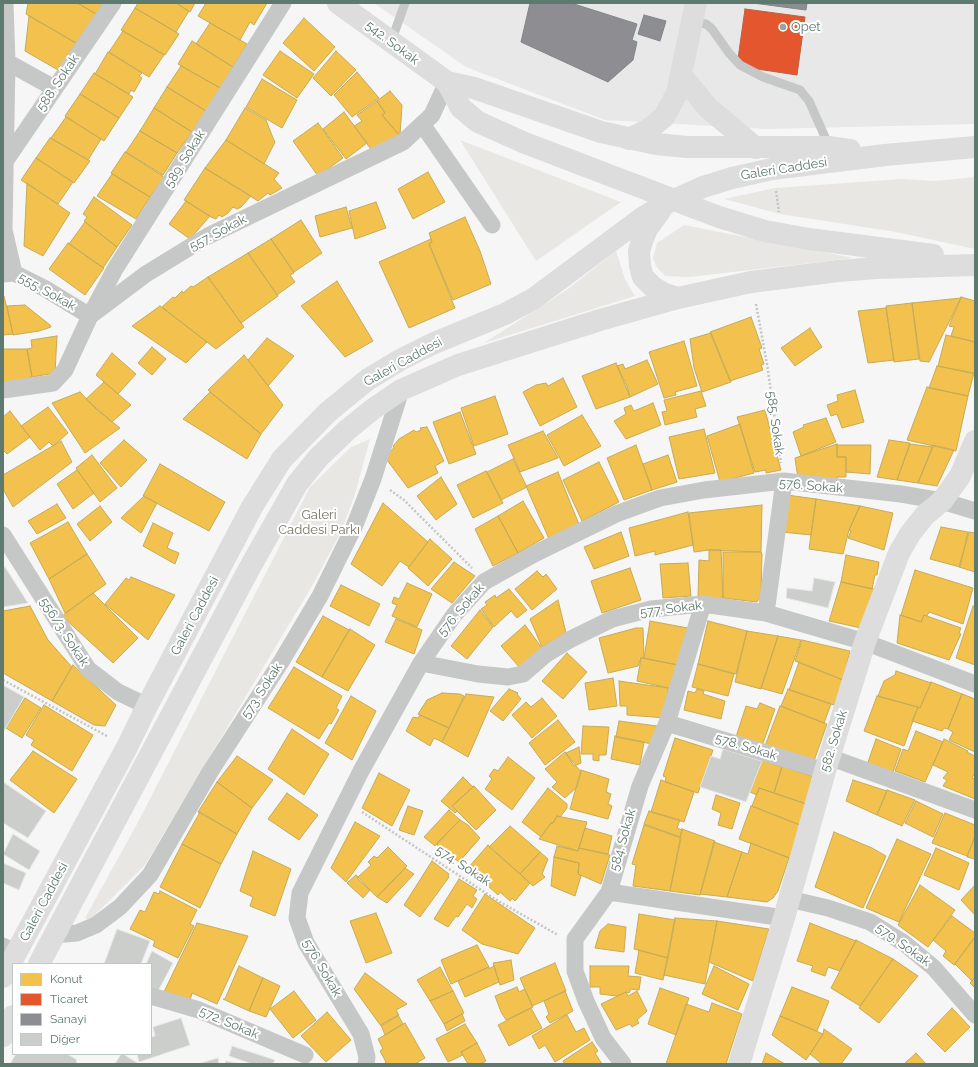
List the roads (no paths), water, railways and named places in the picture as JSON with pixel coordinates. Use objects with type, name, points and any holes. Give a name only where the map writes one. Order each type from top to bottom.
[{"type":"main road","name":"542. Sokak","points":[[338,3],[447,82]]},
{"type":"main road","points":[[629,139],[648,130],[664,117],[677,93],[695,12]]},
{"type":"main road","points":[[681,75],[708,108],[756,148]]},
{"type":"main road","points":[[447,82],[474,88],[543,113],[629,139],[687,147],[830,148],[885,155]]},
{"type":"main road","points":[[447,82],[461,108],[478,122],[525,143],[719,217],[783,234],[936,256],[971,265]]},
{"type":"main road","name":"Galeri Caddesi","points":[[3,977],[10,949],[127,747],[147,706],[265,484],[282,459],[317,422],[367,380],[400,360],[432,344],[505,314],[533,299],[603,245],[667,202],[718,182],[772,169],[885,155],[975,147]]},
{"type":"main road","points":[[667,202],[647,229],[639,251],[640,266],[644,277],[654,288],[665,294],[678,298]]},
{"type":"main road","name":"Galeri Caddesi","points":[[39,963],[53,935],[196,672],[249,569],[297,484],[318,458],[347,430],[401,390],[472,361],[600,320],[678,298],[751,282],[869,268],[971,265]]},
{"type":"main road","name":"582. Sokak","points":[[738,1064],[786,909],[827,764],[864,642],[899,553],[910,534],[925,515],[942,501],[960,476],[975,440]]},
{"type":"main road","points":[[3,1036],[12,1018]]},
{"type":"street","points":[[5,3],[7,62],[4,230],[8,273]]},
{"type":"street","name":"588. Sokak","points":[[4,163],[112,3]]},
{"type":"street","name":"589. Sokak","points":[[90,316],[115,269],[283,3]]},
{"type":"street","points":[[7,62],[54,88]]},
{"type":"street","name":"557. Sokak","points":[[3,390],[53,383],[65,370],[90,316],[146,274],[208,236],[403,142],[432,115],[447,82]]},
{"type":"street","points":[[422,124],[492,225]]},
{"type":"street","name":"555. Sokak","points":[[8,273],[44,288],[90,316]]},
{"type":"street","name":"573. Sokak","points":[[53,935],[77,933],[96,925],[120,907],[150,875],[210,772],[281,662],[320,596],[354,527],[373,479],[401,390]]},
{"type":"street","points":[[766,613],[784,481]]},
{"type":"street","name":"576. Sokak","points":[[366,1064],[367,1057],[361,1034],[306,943],[297,918],[300,893],[345,801],[421,663],[454,615],[484,582],[534,554],[616,514],[660,498],[704,490],[784,481],[901,494],[942,501],[975,511]]},
{"type":"street","name":"556/3. Sokak","points":[[5,540],[50,613],[88,669],[118,692],[147,706]]},
{"type":"street","name":"577. Sokak","points":[[421,663],[478,674],[508,677],[523,674],[545,655],[571,639],[612,620],[650,609],[703,604],[766,613],[864,642],[975,684]]},
{"type":"street","name":"584. Sokak","points":[[623,1064],[604,1038],[586,1001],[575,971],[575,939],[609,892],[622,842],[640,786],[667,723],[703,604]]},
{"type":"street","name":"578. Sokak","points":[[667,723],[827,764],[975,810]]},
{"type":"street","name":"579. Sokak","points":[[609,892],[786,909],[828,908],[870,922],[904,943],[934,968],[975,1015]]},
{"type":"street","name":"572. Sokak","points":[[152,996],[199,1010],[305,1055]]},
{"type":"lane","points":[[389,41],[395,31],[405,3]]},
{"type":"lane","points":[[695,12],[712,29],[729,53],[740,65],[763,76],[800,90],[809,101],[830,148]]},
{"type":"place","name":"Opet","points":[[783,27]]},
{"type":"park label","name":"Galeri Caddesi Parkı","points":[[319,522]]}]
